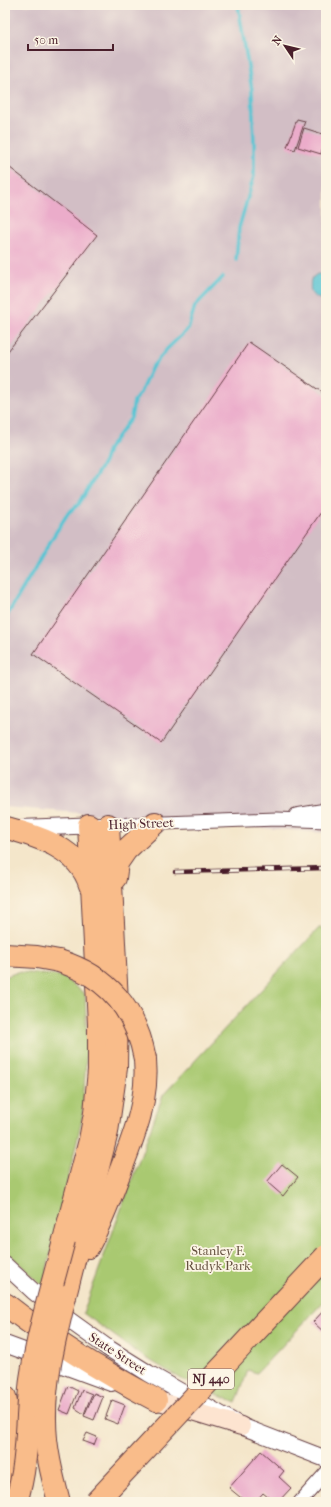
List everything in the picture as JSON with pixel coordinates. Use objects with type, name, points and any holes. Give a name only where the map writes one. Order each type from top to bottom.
[{"type":"highway","points":[[102,895],[116,878],[117,863],[126,850],[155,823]]},
{"type":"highway","points":[[59,1502],[48,1452],[45,1420],[52,1354],[77,1243],[96,1105],[102,895],[99,825]]},
{"type":"highway","points":[[6,828],[41,839],[72,856],[102,895]]},
{"type":"highway","points":[[5,955],[37,957],[59,961],[84,971],[101,982],[117,996],[134,1022],[142,1044],[145,1059],[146,1090],[138,1125],[102,1218],[77,1243],[35,1356],[28,1406],[24,1464],[16,1502]]},
{"type":"highway","points":[[5,966],[37,961],[59,961]]},
{"type":"highway","name":"NJ 440","points":[[96,1502],[326,1256]]},
{"type":"highway","name":"NJ 440","points":[[114,1502],[326,1276]]},
{"type":"highway","points":[[5,1304],[39,1330],[67,1348],[107,1373],[156,1400]]},
{"type":"highway","points":[[5,1397],[10,1438],[9,1470],[5,1494]]},
{"type":"main road","name":"State Street","points":[[156,1400],[241,1426]]},
{"type":"street","name":"High Street","points":[[277,819],[326,810]]},
{"type":"street","name":"High Street","points":[[6,828],[277,819],[326,821]]},
{"type":"street","name":"State Street","points":[[5,1265],[51,1306],[108,1348],[148,1373],[241,1426],[326,1459]]},
{"type":"street","name":"State Street","points":[[5,1344],[156,1400]]},
{"type":"street","points":[[300,1502],[326,1473]]},
{"type":"shaded area","points":[[5,5],[326,5],[326,833],[5,807]]},
{"type":"green space","name":"Stanley F. Rudyk Park","points":[[319,928],[326,928],[326,1299],[257,1373],[248,1370],[236,1403],[185,1381],[141,1355],[83,1313],[163,1095]]},
{"type":"green space","points":[[18,972],[62,976],[85,994],[87,1045],[82,1119],[43,1286],[5,1250],[5,977]]},
{"type":"water","points":[[317,274],[326,275],[326,302],[312,295],[311,292],[311,279]]},
{"type":"building","points":[[297,119],[305,121],[295,150],[287,147]]},
{"type":"building","points":[[304,128],[326,135],[321,154],[298,147]]},
{"type":"building","points":[[5,164],[97,235],[5,355]]},
{"type":"building","points":[[249,342],[326,395],[326,505],[161,743],[33,654]]},
{"type":"building","points":[[282,1164],[298,1177],[283,1196],[267,1182]]},
{"type":"building","points":[[326,1308],[326,1334],[313,1322]]},
{"type":"building","points":[[68,1386],[78,1391],[69,1414],[59,1410]]},
{"type":"building","points":[[82,1390],[92,1394],[84,1414],[75,1408]]},
{"type":"building","points":[[94,1393],[103,1397],[94,1420],[84,1416]]},
{"type":"building","points":[[112,1400],[125,1405],[118,1424],[105,1419]]},
{"type":"building","points":[[87,1433],[97,1437],[94,1445],[83,1441]]},
{"type":"building","points":[[261,1451],[284,1471],[279,1477],[291,1488],[278,1502],[274,1502],[263,1493],[255,1502],[246,1502],[229,1488]]},
{"type":"waterway","points":[[236,260],[239,228],[254,176],[252,90],[238,5]]},
{"type":"waterway","points":[[5,619],[68,513],[79,504],[104,462],[108,449],[131,418],[134,401],[140,393],[152,367],[167,349],[188,329],[195,306],[223,277]]},
{"type":"railway","points":[[175,872],[326,868]]}]
